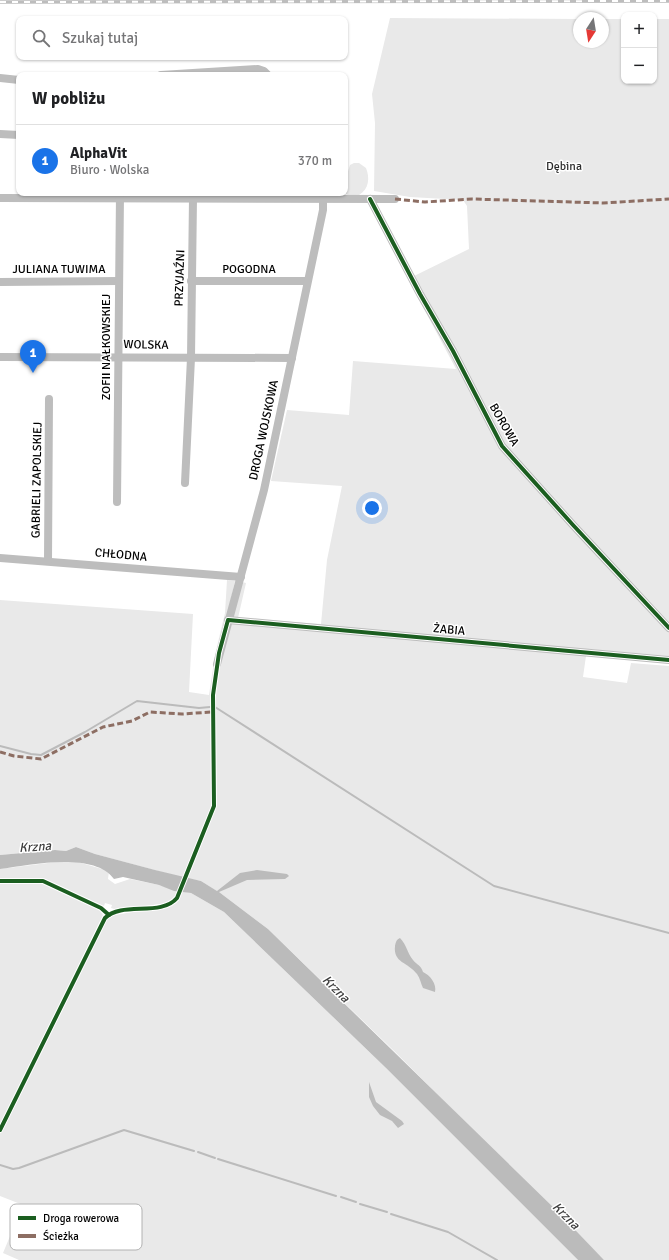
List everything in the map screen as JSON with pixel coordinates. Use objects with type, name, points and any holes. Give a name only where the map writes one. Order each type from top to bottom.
[{"type":"street","points":[[210,72],[258,69],[265,72]]},
{"type":"street","points":[[0,78],[16,80]]},
{"type":"street","points":[[0,134],[16,135]]},
{"type":"street","points":[[0,198],[120,196],[193,198],[269,196],[323,199],[395,199]]},
{"type":"street","name":"ZOFII NAŁKOWSKIEJ","points":[[117,502],[120,196]]},
{"type":"street","name":"PRZYJAŹNI","points":[[185,483],[191,358],[193,198]]},
{"type":"street","name":"DROGA WOJSKOWA","points":[[217,664],[264,490],[323,210],[323,199]]},
{"type":"street","name":"BOROWA","points":[[370,199],[420,294],[453,351],[502,446],[573,526],[669,628]]},
{"type":"street","name":"JULIANA TUWIMA","points":[[0,282],[118,281]]},
{"type":"street","name":"POGODNA","points":[[191,281],[307,281]]},
{"type":"street","name":"WOLSKA","points":[[0,357],[292,358]]},
{"type":"street","name":"GABRIELI ZAPOLSKIEJ","points":[[48,561],[49,399]]},
{"type":"street","name":"CHŁODNA","points":[[0,558],[241,577]]},
{"type":"street","name":"ŻABIA","points":[[228,620],[669,660]]},
{"type":"green space","name":"Dębina","points":[[390,18],[573,19],[573,48],[609,48],[609,19],[621,19],[621,84],[657,84],[657,19],[669,19],[669,656],[587,649],[583,677],[627,683],[631,663],[669,666],[669,1260],[604,1260],[393,1050],[268,929],[223,895],[201,881],[186,878],[215,803],[215,687],[222,648],[242,582],[246,583],[238,618],[321,624],[327,560],[342,486],[271,481],[287,410],[349,415],[353,361],[456,369],[408,279],[469,249],[467,206],[463,200],[410,197],[374,191],[375,123],[372,94]]},
{"type":"green space","points":[[359,163],[366,168],[368,183],[365,190],[359,195],[348,195],[348,171],[350,165]]},
{"type":"green space","points":[[227,580],[235,581],[216,664],[212,689],[212,806],[184,878],[95,854],[76,847],[66,851],[55,850],[0,855],[0,600],[193,614],[189,692],[209,695],[215,655],[225,613]]},
{"type":"green space","points":[[56,862],[78,862],[109,871],[108,879],[115,884],[130,879],[179,891],[173,900],[167,903],[117,910],[111,908],[112,905],[105,903],[104,906],[101,905],[47,880],[31,878],[0,879],[0,869]]},
{"type":"green space","points":[[32,881],[49,885],[99,909],[103,915],[0,1126],[0,883]]},
{"type":"green space","points":[[180,891],[191,893],[224,912],[386,1068],[578,1260],[19,1260],[3,1253],[10,1236],[10,1250],[142,1250],[142,1204],[20,1204],[0,1196],[0,1133],[96,936],[110,916],[171,905],[178,899]]},
{"type":"shaded area","points":[[76,847],[95,854],[201,881],[217,891],[240,873],[257,870],[287,874],[289,876],[285,879],[247,880],[219,892],[268,929],[555,1209],[604,1260],[578,1260],[386,1068],[224,912],[191,893],[174,891],[159,885],[123,877],[114,879],[105,870],[92,865],[77,862],[44,863],[0,869],[0,855],[55,850],[66,851]]},
{"type":"shaded area","points":[[400,938],[409,955],[420,966],[423,972],[432,980],[435,986],[435,992],[423,988],[417,974],[396,956],[395,946],[397,940]]},
{"type":"shaded area","points":[[369,1082],[376,1102],[404,1124],[398,1128],[392,1121],[380,1115],[373,1106],[369,1097]]},
{"type":"waterway","points":[[0,746],[41,755],[85,732],[137,701],[199,708],[210,707]]},
{"type":"waterway","points":[[215,707],[494,886],[669,933]]},
{"type":"waterway","points":[[0,1165],[13,1169],[19,1168],[124,1130],[194,1151]]},
{"type":"waterway","points":[[198,1152],[215,1158]]},
{"type":"waterway","points":[[218,1159],[336,1196]]},
{"type":"waterway","points":[[341,1197],[356,1202]]},
{"type":"waterway","points":[[360,1204],[387,1212]]},
{"type":"waterway","points":[[391,1214],[448,1232],[497,1260]]},
{"type":"railway","points":[[0,2],[669,1]]},
{"type":"marked path","points":[[395,199],[425,202],[472,199],[603,203],[669,199]]},
{"type":"marked path","points":[[0,752],[14,756],[41,759],[103,727],[132,721],[150,712],[182,714],[212,712]]},
{"type":"cycle path","points":[[370,199],[420,294],[453,351],[502,446],[669,628]]},
{"type":"cycle path","points":[[0,1130],[105,918],[112,913],[121,910],[161,907],[170,904],[177,898],[214,806],[213,695],[219,653],[228,620],[669,660]]},
{"type":"cycle path","points":[[0,881],[43,881],[101,908],[109,915]]},
{"type":"place","name":"AlphaVit","points":[[33,373]]},
{"type":"water label","name":"Krzna","points":[[35,847]]},
{"type":"water label","name":"Krzna","points":[[336,989]]},
{"type":"water label","name":"Krzna","points":[[566,1216]]}]
